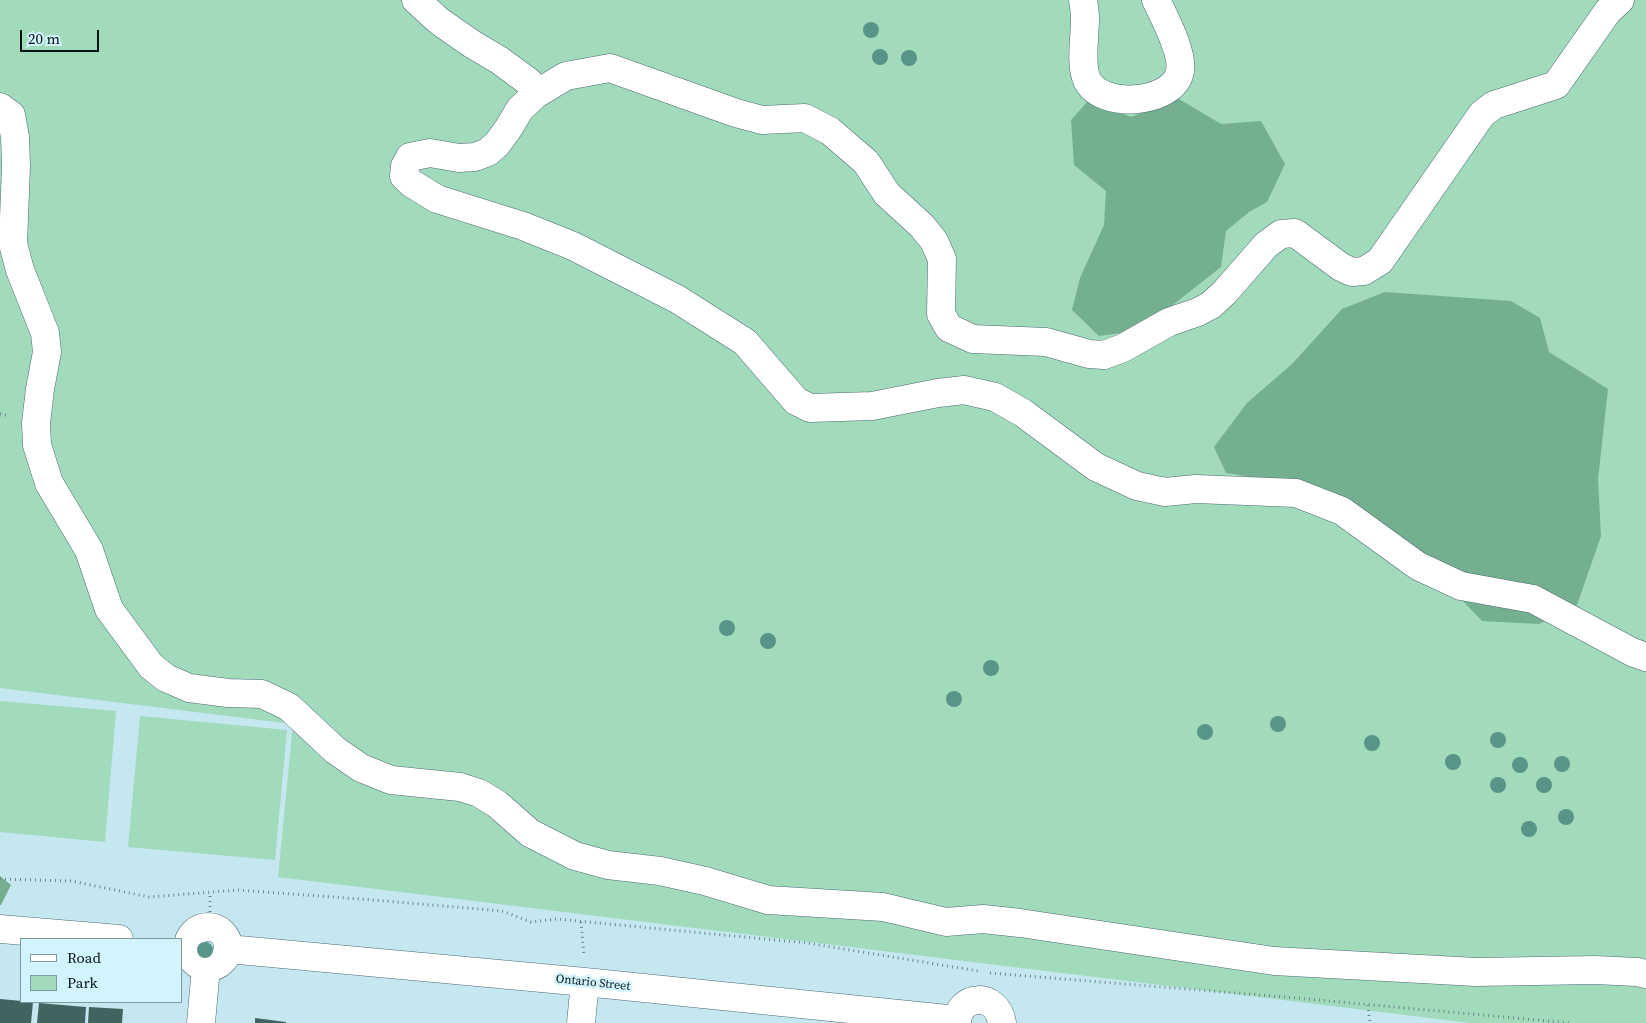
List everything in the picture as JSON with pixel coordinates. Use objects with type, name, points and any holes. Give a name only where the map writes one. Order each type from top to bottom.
[{"type":"street","points":[[416,0],[455,33],[499,60],[529,82],[536,94]]},
{"type":"street","points":[[1084,0],[1084,67],[1087,80],[1096,90],[1105,95],[1134,100],[1149,97],[1162,91],[1172,85],[1179,75],[1180,62],[1178,52],[1156,0]]},
{"type":"street","points":[[1620,0],[1608,11],[1556,84],[1494,105],[1482,114],[1380,261],[1364,271],[1352,272],[1340,267],[1295,233],[1281,234],[1266,245],[1225,292],[1211,305],[1198,312],[1169,322],[1123,348],[1104,355],[1089,354],[1046,342],[973,339],[949,328],[941,314],[942,259],[934,241],[922,226],[887,194],[866,162],[830,130],[805,118],[762,120],[744,116],[610,68],[566,76],[536,94],[520,109],[497,144],[488,152],[459,158],[430,153],[410,157],[405,166],[404,176],[411,183],[436,199],[523,226],[573,246],[677,299],[745,342],[796,401],[810,408],[872,406],[964,390],[995,396],[1023,413],[1096,466],[1137,486],[1165,492],[1196,490],[1296,493],[1342,511],[1418,566],[1461,586],[1533,599],[1632,652],[1646,657]]},
{"type":"street","points":[[0,107],[11,115],[15,137],[16,166],[13,244],[20,270],[45,333],[47,352],[36,423],[38,445],[49,483],[89,550],[109,609],[151,666],[166,678],[189,688],[228,693],[262,694],[288,707],[335,750],[361,768],[391,780],[460,787],[479,793],[497,804],[530,833],[575,856],[608,865],[660,871],[705,880],[768,900],[883,906],[946,922],[983,919],[1020,923],[1274,961],[1476,972],[1595,970],[1646,974]]},
{"type":"street","points":[[210,927],[218,929],[224,934],[228,949],[226,956],[221,962],[214,966],[206,967],[199,965],[193,960],[185,945],[195,932],[202,928],[210,927]]},
{"type":"street","points":[[0,929],[108,938]]},
{"type":"street","name":"Ontario Street","points":[[228,949],[586,982],[957,1021]]},
{"type":"street","points":[[201,1023],[206,967]]},
{"type":"street","points":[[581,1023],[586,982]]},
{"type":"street","points":[[957,1021],[960,1012],[966,1005],[982,1000],[997,1008],[1001,1015],[1002,1023]]},
{"type":"path","points":[[0,879],[71,881],[149,897],[238,890],[502,911],[531,922],[557,919],[807,943],[985,972],[1569,1023]]},
{"type":"path","points":[[210,892],[210,927]]},
{"type":"path","points":[[581,922],[586,982]]},
{"type":"path","points":[[1368,1005],[1370,1023]]},
{"type":"green space","points":[[0,0],[1646,0],[1646,1023],[1471,1023],[278,877],[293,724],[0,688]]},
{"type":"green space","points":[[1179,99],[1221,124],[1261,121],[1285,164],[1267,202],[1249,212],[1226,231],[1221,267],[1174,304],[1127,332],[1099,336],[1072,310],[1080,278],[1104,225],[1106,191],[1074,165],[1071,120],[1089,100],[1131,117]]},
{"type":"green space","points":[[1385,292],[1511,301],[1540,318],[1549,352],[1608,389],[1598,479],[1601,536],[1577,605],[1539,624],[1482,621],[1418,554],[1303,485],[1226,473],[1214,447],[1247,403],[1292,364],[1342,309]]},
{"type":"green space","points":[[0,701],[116,711],[105,842],[0,832]]},
{"type":"green space","points":[[140,716],[287,730],[275,860],[128,847]]},
{"type":"green space","points":[[0,876],[11,885],[1,905],[0,905]]},
{"type":"building","points":[[0,999],[20,1001],[20,1003],[33,1003],[31,1023],[0,1023]]},
{"type":"building","points":[[39,1003],[86,1007],[85,1023],[37,1023]]},
{"type":"building","points":[[89,1007],[123,1009],[122,1023],[88,1023]]},
{"type":"building","points":[[255,1018],[286,1022],[286,1023],[255,1023]]}]
